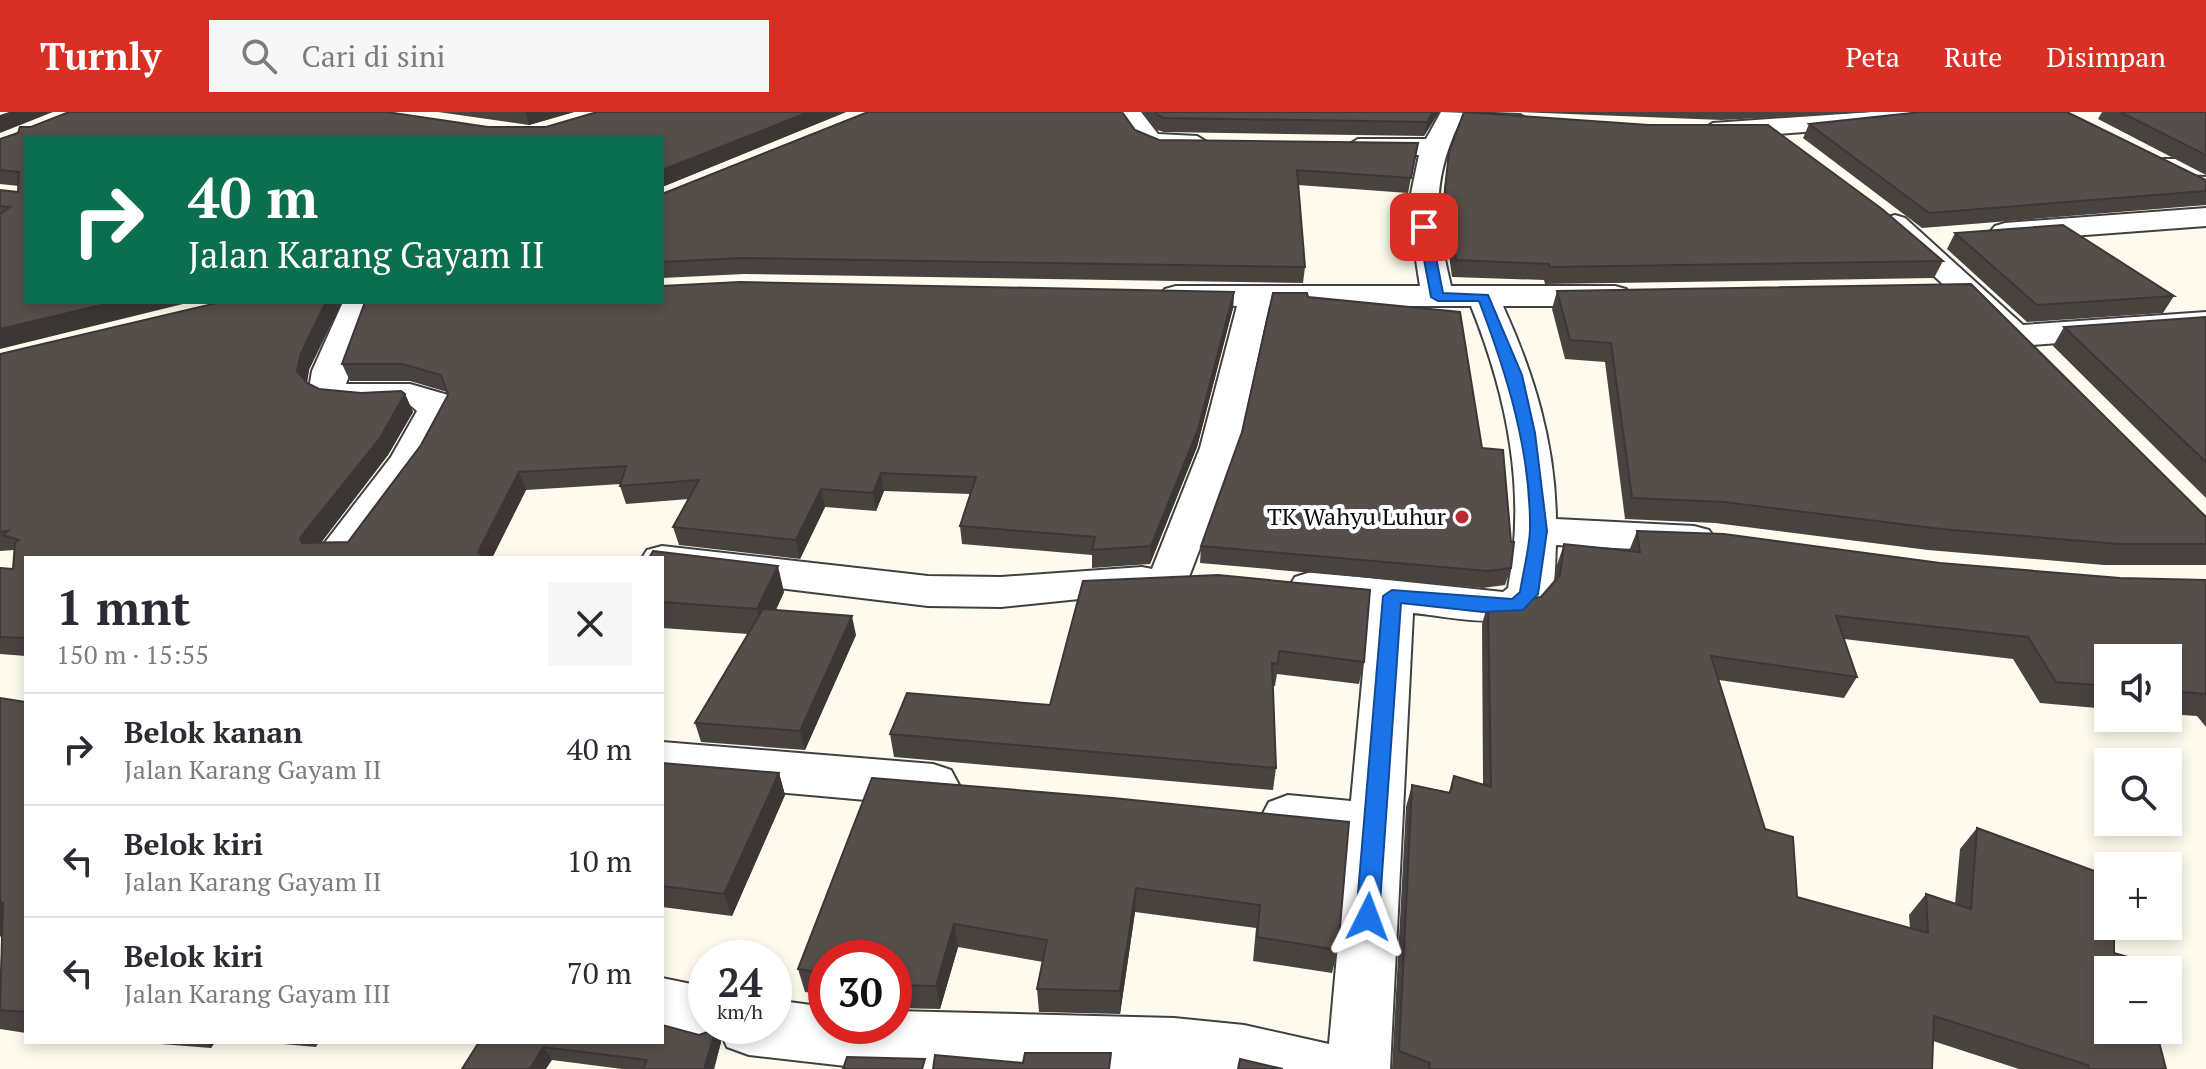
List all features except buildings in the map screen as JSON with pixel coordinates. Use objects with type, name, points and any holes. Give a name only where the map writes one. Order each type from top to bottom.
[{"type":"street","points":[[1033,112],[1128,115],[1137,120],[1145,137],[1151,141],[1216,145]]},
{"type":"street","points":[[1683,131],[1769,129],[1974,112]]},
{"type":"street","points":[[1438,297],[1421,207],[1422,181],[1434,147],[1452,114],[1545,124]]},
{"type":"street","points":[[1769,129],[1807,156]]},
{"type":"street","points":[[1341,147],[1434,147]]},
{"type":"street","points":[[2138,153],[2206,189]]},
{"type":"street","points":[[2164,167],[2206,167]]},
{"type":"street","points":[[1869,202],[1971,291],[2051,369]]},
{"type":"street","points":[[1914,240],[2206,217]]},
{"type":"street","points":[[2059,227],[2098,251]]},
{"type":"street","points":[[1926,289],[1971,291]]},
{"type":"street","points":[[2160,292],[2206,322]]},
{"type":"street","points":[[1146,295],[1255,298],[1641,296]]},
{"type":"street","points":[[1169,580],[1219,448],[1255,298]]},
{"type":"street","points":[[1275,584],[1483,606],[1516,605],[1529,594],[1538,531],[1527,433],[1515,375],[1484,298]]},
{"type":"street","points":[[336,556],[408,461],[435,411],[435,403],[422,397],[343,395],[327,389],[330,371],[358,304]]},
{"type":"street","points":[[2017,336],[2206,322]]},
{"type":"street","points":[[1538,531],[1730,541]]},
{"type":"street","points":[[664,560],[840,582],[971,593],[1169,580],[1216,580]]},
{"type":"street","points":[[1358,1069],[1373,825],[1392,596]]},
{"type":"street","points":[[664,762],[984,789]]},
{"type":"street","points":[[1234,811],[1373,825]]},
{"type":"street","points":[[664,1006],[688,1012]]},
{"type":"street","points":[[792,1030],[935,1045],[1196,1049],[1314,1069]]},
{"type":"place","name":"TK Wahyu Luhur","points":[[1462,517]]},
{"type":"route","points":[[1368,917],[1392,596],[1503,607],[1524,602],[1531,585],[1538,531],[1527,433],[1515,375],[1484,298],[1438,297],[1424,227]]}]
